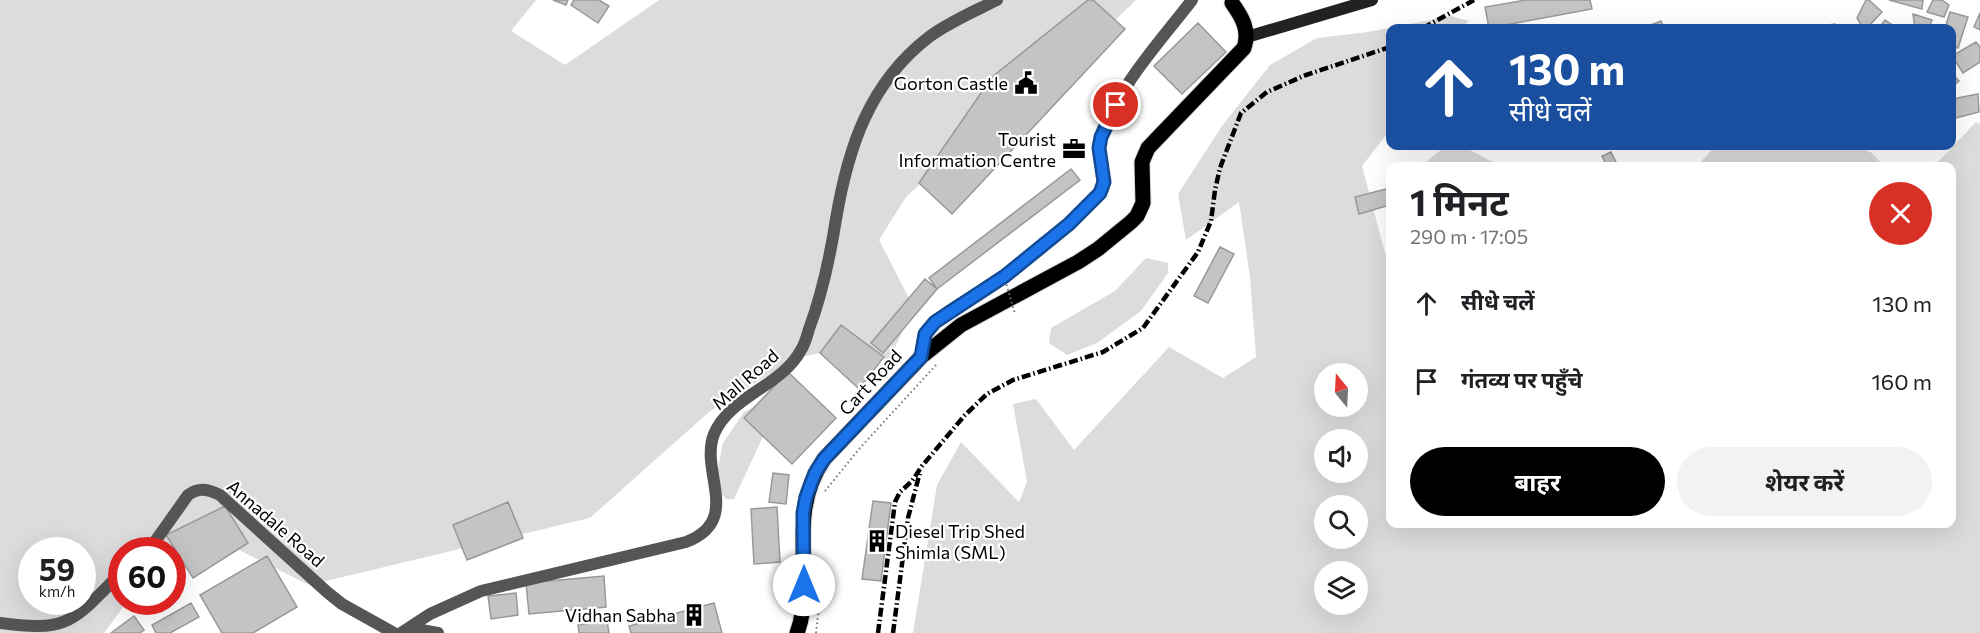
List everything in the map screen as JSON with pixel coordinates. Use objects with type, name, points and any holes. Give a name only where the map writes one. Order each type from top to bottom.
[{"type":"main road","points":[[1233,3],[1244,20],[1247,37],[1371,0]]},
{"type":"main road","name":"Cart Road","points":[[797,633],[804,603],[804,503],[815,473],[824,459],[921,357],[967,321],[1078,262],[1131,222],[1137,216],[1143,203],[1142,162],[1148,148],[1242,51],[1247,37]]},
{"type":"street","name":"Mall Road","points":[[405,630],[450,603],[481,591],[686,542],[698,538],[708,529],[713,520],[716,504],[711,451],[713,436],[724,417],[790,365],[801,350],[817,311],[832,253],[851,152],[869,107],[882,87],[909,55],[930,36],[997,0]]},
{"type":"street","points":[[921,357],[923,338],[927,329],[1005,276],[1069,224],[1100,193],[1104,182],[1099,148],[1109,119],[1136,71],[1192,0]]},
{"type":"street","name":"Annadale Road","points":[[158,537],[188,495],[195,490],[211,490],[220,495],[342,604],[394,633]]},
{"type":"street","points":[[0,623],[35,629],[57,627],[69,622],[85,610],[108,586]]},
{"type":"street","points":[[405,630],[438,633]]},
{"type":"path","points":[[1005,276],[1015,314]]},
{"type":"path","points":[[820,498],[860,448],[940,360]]},
{"type":"path","points":[[816,633],[819,603]]},
{"type":"shaded area","points":[[0,0],[536,0],[511,31],[565,65],[659,0],[1136,0],[1106,29],[985,122],[906,197],[879,240],[914,308],[889,360],[844,348],[796,358],[709,412],[590,518],[309,585],[207,534],[186,566],[186,537],[108,537],[108,615],[117,615],[104,633],[0,633]]},
{"type":"shaded area","points":[[1451,16],[1469,21],[1465,24],[1410,24]]},
{"type":"shaded area","points":[[1386,29],[1386,135],[1362,166],[1386,254],[1386,528],[1956,528],[1956,162],[1938,162],[1949,150],[1956,150],[1956,143],[1976,122],[1980,124],[1980,633],[913,633],[937,485],[961,442],[1019,502],[1027,482],[1013,404],[1036,399],[1074,450],[1169,347],[1223,378],[1256,357],[1250,277],[1239,202],[1186,240],[1178,194],[1222,126],[1270,65],[1317,38]]},
{"type":"shaded area","points":[[1441,150],[1470,150],[1493,162],[1428,162]]},
{"type":"shaded area","points":[[1711,150],[1866,150],[1880,162],[1701,162]]},
{"type":"shaded area","points":[[1146,258],[1168,263],[1168,273],[1141,311],[1097,343],[1067,355],[1049,343],[1051,328],[1115,291]]},
{"type":"shaded area","points":[[775,396],[765,432],[734,499],[726,499],[714,487],[723,443],[744,412]]},
{"type":"building","points":[[553,0],[568,0],[566,5]]},
{"type":"building","points":[[574,0],[599,0],[609,6],[598,23],[571,5]]},
{"type":"building","points":[[1088,0],[1093,0],[1125,29],[952,214],[919,183],[992,77]]},
{"type":"building","points":[[1526,0],[1590,0],[1592,9],[1511,24],[1488,24],[1485,7]]},
{"type":"building","points":[[1866,0],[1882,12],[1871,24],[1861,24],[1857,18]]},
{"type":"building","points":[[1889,0],[1923,0],[1922,9]]},
{"type":"building","points":[[1933,0],[1942,0],[1949,5],[1944,17],[1927,12]]},
{"type":"building","points":[[1950,12],[1968,17],[1958,48],[1956,47],[1956,24],[1946,24]]},
{"type":"building","points":[[1980,13],[1980,30],[1974,27]]},
{"type":"building","points":[[1913,14],[1932,20],[1930,24],[1914,24]]},
{"type":"building","points":[[1198,23],[1226,52],[1182,94],[1154,66]]},
{"type":"building","points":[[1976,42],[1980,47],[1980,62],[1963,73],[1956,62],[1956,54]]},
{"type":"building","points":[[1978,94],[1979,112],[1956,118],[1956,98]]},
{"type":"building","points":[[1611,152],[1616,162],[1605,162],[1602,156]]},
{"type":"building","points":[[1071,169],[1080,180],[937,289],[929,278]]},
{"type":"building","points":[[1386,189],[1386,206],[1359,214],[1355,197]]},
{"type":"building","points":[[1220,247],[1234,254],[1208,303],[1194,296]]},
{"type":"building","points":[[925,279],[937,289],[883,353],[871,343]]},
{"type":"building","points":[[841,325],[884,357],[859,389],[820,353]]},
{"type":"building","points":[[788,372],[836,418],[792,464],[744,418]]},
{"type":"building","points":[[773,473],[789,475],[786,504],[769,502]]},
{"type":"building","name":"Diesel Trip Shed Shimla (SML)","points":[[873,501],[891,503],[881,581],[862,579]]},
{"type":"building","points":[[508,502],[523,538],[467,560],[453,525]]},
{"type":"building","points":[[225,506],[248,543],[193,578],[186,567],[186,537],[167,537],[166,535]]},
{"type":"building","points":[[777,507],[780,562],[754,564],[751,509]]},
{"type":"building","points":[[267,556],[297,607],[253,633],[222,633],[200,595]]},
{"type":"building","points":[[604,576],[606,607],[529,614],[526,583]]},
{"type":"building","points":[[516,593],[518,615],[491,619],[488,596]]},
{"type":"building","points":[[191,603],[199,617],[170,633],[156,633],[152,625],[170,615],[186,615],[186,606]]},
{"type":"building","name":"Vidhan Sabha","points":[[714,603],[722,633],[631,633],[629,626]]},
{"type":"building","points":[[134,616],[144,630],[140,633],[111,633]]},
{"type":"building","points":[[607,621],[609,633],[579,633],[578,625]]},
{"type":"railway","points":[[1430,24],[1474,0]]},
{"type":"railway","points":[[878,633],[895,502],[900,492],[912,481],[965,415],[987,394],[1013,380],[1103,352],[1143,328],[1198,252],[1211,221],[1220,168],[1241,113],[1267,92],[1306,75],[1386,48]]},
{"type":"railway","points":[[893,633],[908,518],[920,472]]},
{"type":"place","name":"Gorton Castle","points":[[1026,83]]},
{"type":"place","name":"Tourist Information Centre","points":[[1074,149]]},
{"type":"place","name":"Diesel Trip Shed Shimla (SML)","points":[[877,541]]},
{"type":"place","name":"Vidhan Sabha","points":[[694,615]]},
{"type":"route","points":[[804,585],[804,503],[815,473],[824,459],[921,357],[923,338],[927,329],[1005,276],[1069,224],[1096,198],[1104,186],[1099,158],[1101,137],[1116,105]]}]
